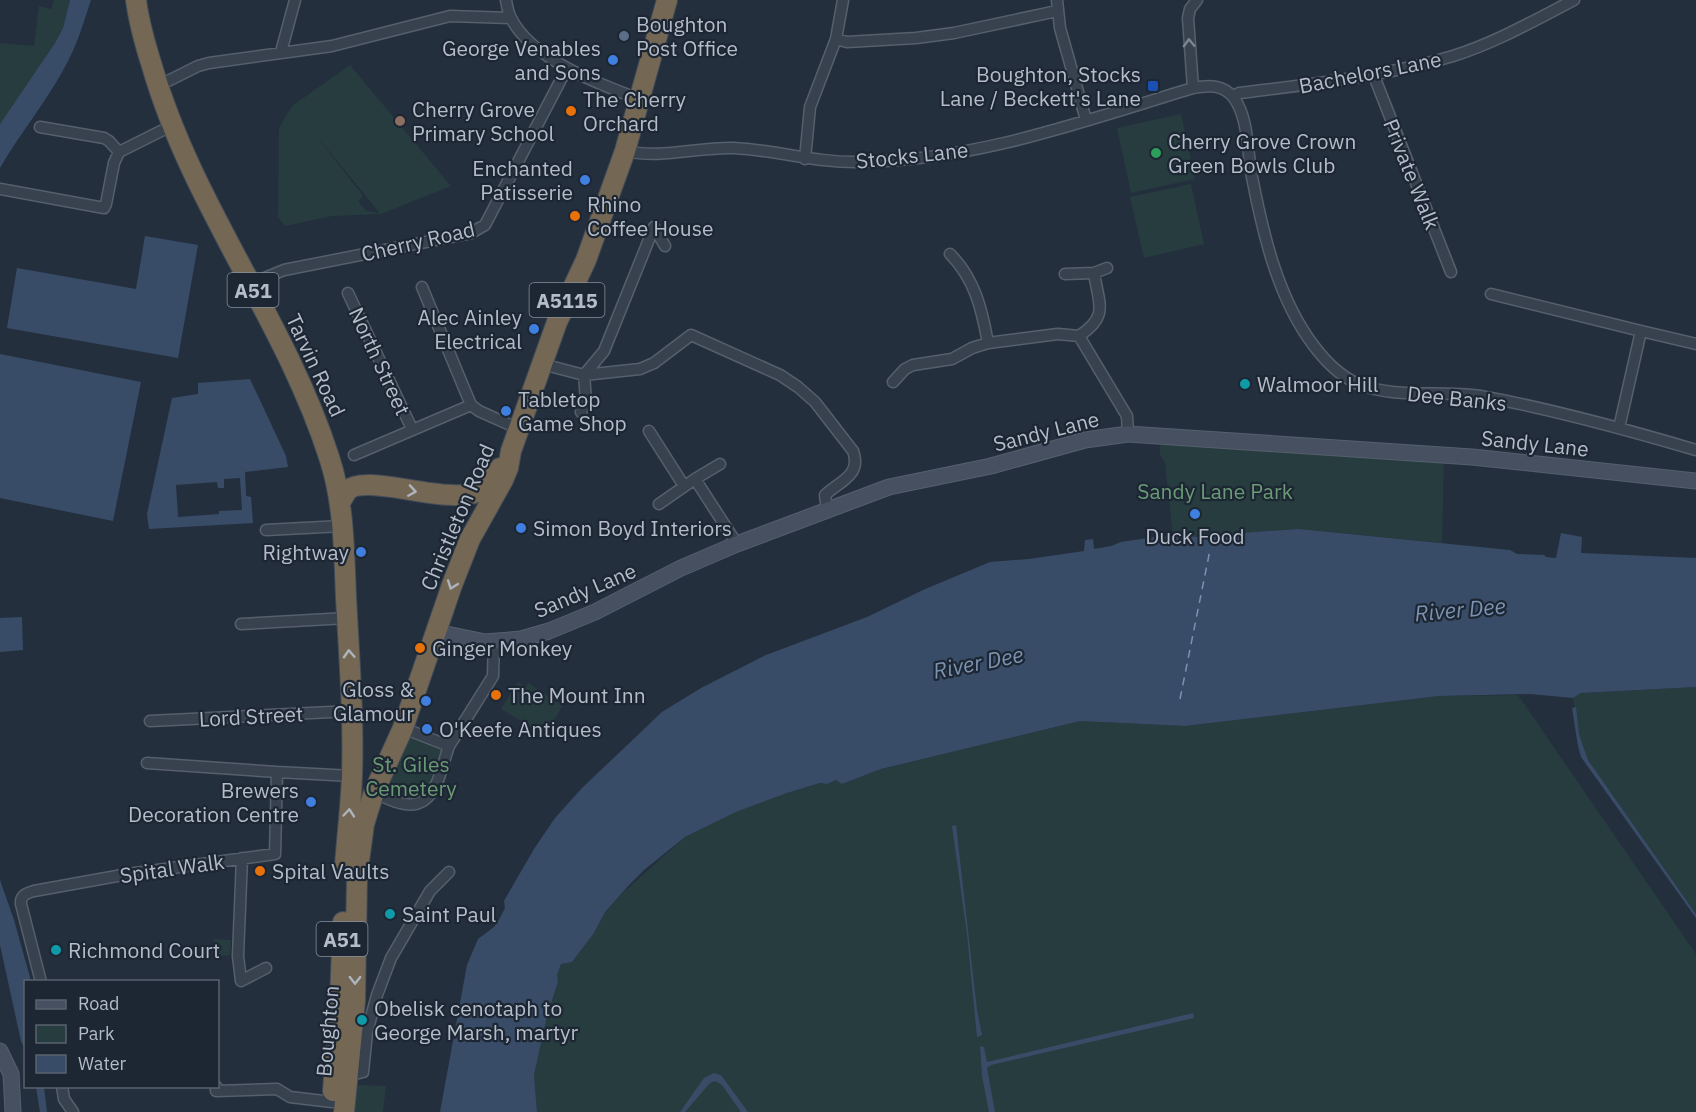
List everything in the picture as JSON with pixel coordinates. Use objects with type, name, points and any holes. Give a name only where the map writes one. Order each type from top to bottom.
[{"type":"highway","name":"Tarvin Road","points":[[136,0],[142,33],[171,126],[286,354],[329,455],[340,502],[342,526],[352,711],[352,776]]},
{"type":"highway","name":"Christleton Road","points":[[377,785],[404,728],[470,539],[508,468],[511,451],[556,322],[586,260],[625,151],[667,0]]},
{"type":"highway","name":"A5115","points":[[449,497],[478,492],[491,482],[511,451]]},
{"type":"highway","points":[[329,455],[345,474],[374,485]]},
{"type":"highway","points":[[340,502],[348,490],[357,485],[374,485],[449,497]]},
{"type":"highway","name":"A51","points":[[449,497],[467,507],[471,514],[470,539]]},
{"type":"highway","points":[[352,776],[369,780],[377,785]]},
{"type":"highway","name":"Boughton","points":[[335,1109],[344,889],[352,776]]},
{"type":"highway","name":"Boughton","points":[[335,1109],[348,1076],[355,1001],[359,849],[364,824],[377,785]]},
{"type":"main road","name":"Sandy Lane","points":[[437,632],[475,641],[494,642],[521,639],[549,631],[627,597],[681,568],[737,544],[889,487],[991,466],[1085,440],[1128,434],[1461,456],[1696,481]]},
{"type":"main road","points":[[0,1051],[11,1074],[6,1087],[13,1112]]},
{"type":"street","points":[[281,52],[295,0]]},
{"type":"street","points":[[506,0],[510,18],[540,51],[603,86],[639,99]]},
{"type":"street","points":[[806,159],[810,107],[836,39],[843,0]]},
{"type":"street","points":[[1197,0],[1190,9],[1188,18],[1193,88],[1209,85],[1225,89],[1233,96]]},
{"type":"street","name":"Bachelors Lane","points":[[1233,96],[1246,92],[1374,76],[1454,56],[1500,38],[1574,0]]},
{"type":"street","points":[[836,39],[847,42],[954,33],[1057,6],[1086,120]]},
{"type":"street","points":[[158,86],[209,63],[340,45],[450,16],[510,18]]},
{"type":"street","name":"Cherry Road","points":[[250,284],[284,270],[471,233],[485,225],[567,68]]},
{"type":"street","name":"Private Walk","points":[[1374,76],[1451,272]]},
{"type":"street","name":"Stocks Lane","points":[[625,151],[654,155],[728,148],[748,149],[832,162],[864,162],[960,152],[1012,143],[1193,88]]},
{"type":"street","name":"Dee Banks","points":[[1233,96],[1242,115],[1260,216],[1281,285],[1299,324],[1329,364],[1357,383],[1373,388],[1480,396],[1619,428],[1696,450]]},
{"type":"street","points":[[0,189],[104,208],[114,163],[119,152],[171,126]]},
{"type":"street","points":[[40,127],[104,138],[119,152]]},
{"type":"street","points":[[581,412],[586,400],[584,375],[604,351],[654,227],[665,246]]},
{"type":"street","points":[[950,254],[959,263],[977,295],[988,343]]},
{"type":"street","points":[[959,263],[970,258]]},
{"type":"street","points":[[1065,274],[1094,273],[1107,268]]},
{"type":"street","points":[[893,382],[905,369],[952,359],[972,348],[988,343],[1058,334],[1079,336],[1093,327],[1099,319],[1100,310],[1094,273]]},
{"type":"street","points":[[422,287],[471,405],[519,429]]},
{"type":"street","name":"North Street","points":[[348,293],[412,429]]},
{"type":"street","points":[[1491,294],[1696,344]]},
{"type":"street","points":[[1619,428],[1641,331]]},
{"type":"street","points":[[542,364],[584,375],[640,369],[654,363],[690,335],[780,375],[815,402],[853,451],[856,460],[855,467],[850,476],[825,495],[827,510]]},
{"type":"street","points":[[1079,336],[1127,416],[1128,434]]},
{"type":"street","points":[[354,455],[471,405]]},
{"type":"street","points":[[649,431],[684,486]]},
{"type":"street","points":[[659,504],[720,464]]},
{"type":"street","points":[[695,479],[737,544]]},
{"type":"street","points":[[266,531],[342,526]]},
{"type":"street","points":[[241,624],[347,618]]},
{"type":"street","points":[[377,785],[401,803],[414,805],[423,803],[430,797],[449,746],[493,676],[494,642]]},
{"type":"street","name":"Lord Street","points":[[150,722],[352,711]]},
{"type":"street","points":[[404,728],[449,746]]},
{"type":"street","points":[[147,763],[352,776]]},
{"type":"street","name":"Spital Walk","points":[[41,980],[23,912],[22,897],[34,891],[81,882],[274,854],[277,772]]},
{"type":"street","points":[[242,858],[238,956],[241,981],[266,968]]},
{"type":"street","points":[[348,1076],[363,1072],[367,1032],[377,995],[391,958],[430,891],[449,872]]},
{"type":"street","points":[[62,1088],[64,1099],[73,1112]]},
{"type":"street","points":[[216,1088],[216,1091],[277,1089],[290,1097],[335,1109]]},
{"type":"green space","points":[[54,0],[70,0],[63,28],[0,124],[0,43],[34,46],[39,6],[51,9]]},
{"type":"green space","points":[[350,65],[451,186],[381,214],[332,216],[285,226],[278,217],[279,128],[292,106]],"holes":[[[314,133],[379,212],[366,211],[358,201],[363,196]]]},
{"type":"green space","name":"Cherry Grove Crown Green Bowls Club","points":[[1181,114],[1195,179],[1131,193],[1117,128]]},
{"type":"green space","name":"Cherry Grove Crown Green Bowls Club","points":[[1191,184],[1204,244],[1144,258],[1130,197]]},
{"type":"green space","name":"Sandy Lane Park","points":[[1160,445],[1444,462],[1442,543],[1299,529],[1207,537],[1173,536],[1165,463],[1160,455]]},
{"type":"green space","points":[[518,682],[526,687],[528,683],[563,705],[545,736],[501,709]]},
{"type":"green space","points":[[1696,687],[1696,914],[1588,760],[1579,734],[1573,698],[1581,693]]},
{"type":"green space","points":[[1518,695],[1696,954],[1696,1112],[537,1112],[534,1075],[547,1016],[558,982],[556,975],[561,964],[572,962],[594,933],[605,912],[618,897],[685,837],[736,812],[820,783],[827,784],[836,780],[843,784],[881,769],[1080,721],[1185,726],[1439,696]]},
{"type":"green space","name":"St. Giles Cemetery","points":[[407,733],[439,746],[444,751],[430,791],[421,799],[408,801],[380,785]]},
{"type":"green space","points":[[214,939],[231,940],[230,955],[214,957]]},
{"type":"green space","points":[[357,1085],[386,1086],[383,1112],[354,1112]]},
{"type":"water","points":[[70,0],[91,0],[75,46],[52,89],[0,168],[0,124],[55,43],[63,28]]},
{"type":"water","points":[[145,236],[198,245],[178,358],[7,328],[17,268],[136,289]]},
{"type":"water","points":[[0,354],[141,382],[113,521],[0,498]]},
{"type":"water","points":[[250,379],[286,456],[288,467],[245,472],[246,496],[251,497],[253,523],[149,529],[147,514],[172,398],[198,394],[198,383]],"holes":[[[240,478],[242,510],[178,517],[176,485],[217,482],[218,488],[224,488],[224,479]]]},
{"type":"water","name":"River Dee","points":[[1299,529],[1510,550],[1517,554],[1556,558],[1561,533],[1582,537],[1581,553],[1696,558],[1696,687],[1581,693],[1573,698],[1530,694],[1439,696],[1185,726],[1080,721],[881,769],[842,784],[836,780],[787,793],[736,812],[685,837],[629,885],[605,912],[594,933],[572,962],[561,964],[534,1075],[537,1112],[440,1112],[467,965],[478,939],[494,927],[500,918],[505,908],[504,901],[555,818],[582,788],[662,712],[701,688],[766,655],[867,617],[990,562],[1084,551],[1085,540],[1093,539],[1094,549],[1161,536],[1207,537]]},
{"type":"water","points":[[22,617],[23,650],[0,652],[0,618]]},
{"type":"water","points":[[1576,707],[1579,734],[1588,760],[1696,914],[1696,918],[1581,757],[1572,708]]},
{"type":"water","points":[[956,825],[977,1010],[982,1035],[977,1037],[967,934],[952,826]]},
{"type":"water","points":[[0,880],[31,980],[24,980],[24,1047],[21,1041],[0,945]]},
{"type":"water","points":[[1193,1013],[1194,1018],[991,1065],[987,1068],[995,1112],[989,1112],[982,1076],[980,1046],[984,1047],[987,1062]]},
{"type":"water","points":[[714,1073],[721,1075],[748,1112],[741,1112],[722,1085],[715,1081],[710,1083],[685,1112],[680,1112],[704,1078]]},
{"type":"water","points":[[36,1088],[44,1088],[47,1112],[40,1112]]},
{"type":"ferry route","points":[[1180,699],[1210,550]]},
{"type":"place","name":"Boughton Post Office","points":[[624,36]]},
{"type":"place","name":"George Venables and Sons","points":[[613,60]]},
{"type":"place","name":"Boughton, Stocks Lane / Beckett's Lane","points":[[1153,86]]},
{"type":"place","name":"The Cherry Orchard","points":[[571,111]]},
{"type":"place","name":"Cherry Grove Primary School","points":[[400,121]]},
{"type":"place","name":"Cherry Grove Crown Green Bowls Club","points":[[1156,153]]},
{"type":"place","name":"Enchanted Patisserie","points":[[585,180]]},
{"type":"place","name":"Rhino Coffee House","points":[[575,216]]},
{"type":"place","name":"Alec Ainley Electrical","points":[[534,329]]},
{"type":"place","name":"Walmoor Hill","points":[[1245,384]]},
{"type":"place","name":"Tabletop Game Shop","points":[[506,411]]},
{"type":"place","name":"Duck Food","points":[[1195,514]]},
{"type":"place","name":"Simon Boyd Interiors","points":[[521,528]]},
{"type":"place","name":"Rightway","points":[[361,552]]},
{"type":"place","name":"Ginger Monkey","points":[[420,648]]},
{"type":"place","name":"The Mount Inn","points":[[496,695]]},
{"type":"place","name":"Gloss & Glamour","points":[[426,701]]},
{"type":"place","name":"O'Keefe Antiques","points":[[427,729]]},
{"type":"place","name":"Brewers Decoration Centre","points":[[311,802]]},
{"type":"place","name":"Spital Vaults","points":[[260,871]]},
{"type":"place","name":"Saint Paul","points":[[390,914]]},
{"type":"place","name":"Richmond Court","points":[[56,950]]},
{"type":"place","name":"Obelisk cenotaph to George Marsh, martyr","points":[[362,1020]]}]
